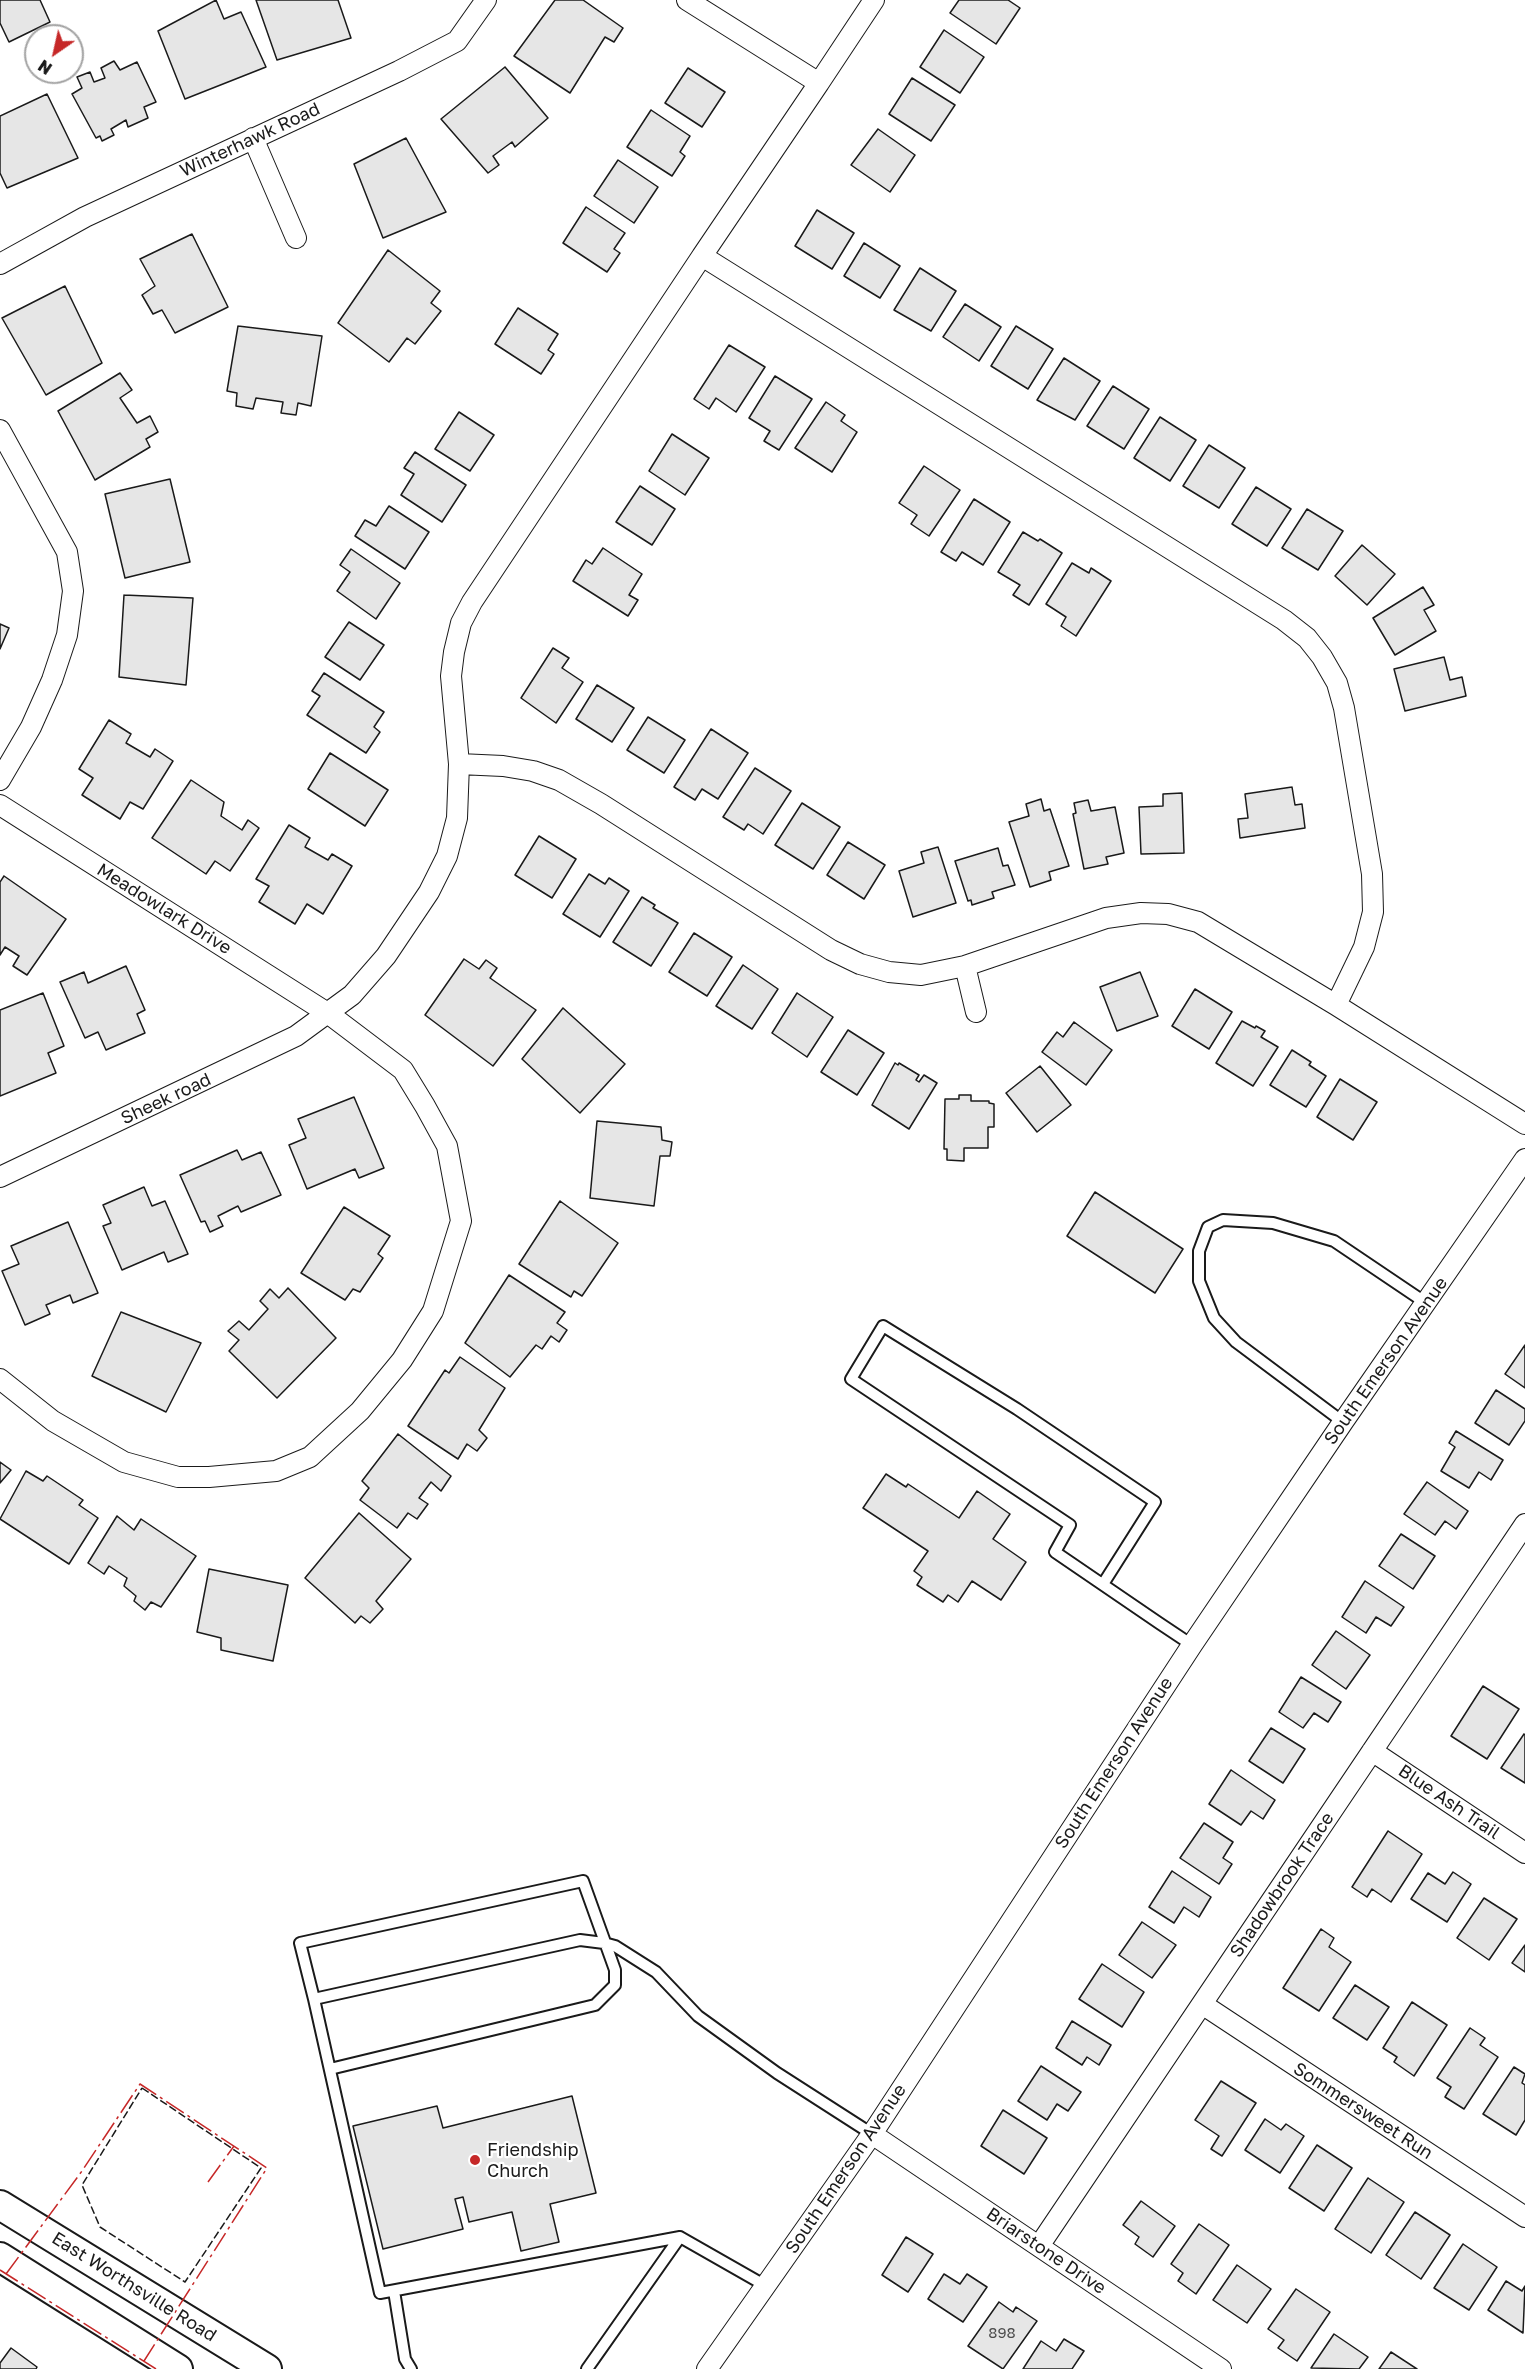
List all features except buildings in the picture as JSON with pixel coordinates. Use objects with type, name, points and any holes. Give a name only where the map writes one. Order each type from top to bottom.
[{"type":"main road","name":"East Worthsville Road","points":[[0,2205],[267,2369]]},
{"type":"main road","points":[[0,2257],[178,2369]]},
{"type":"street","name":"Winterhawk Road","points":[[0,264],[85,217],[399,71],[457,41],[486,0]]},
{"type":"street","points":[[687,0],[819,83]]},
{"type":"street","name":"Sheek road","points":[[0,1177],[296,1036],[352,995],[386,956],[429,892],[447,856],[457,818],[459,764],[451,676],[461,623],[472,602],[874,0]]},
{"type":"street","points":[[254,138],[296,238]]},
{"type":"street","points":[[702,256],[1275,614],[1307,638],[1322,657],[1337,683],[1344,708],[1372,874],[1373,912],[1364,947],[1336,1005]]},
{"type":"street","points":[[0,430],[67,552],[72,591],[67,635],[52,680],[31,727],[0,780]]},
{"type":"street","points":[[459,764],[503,766],[533,771],[559,780],[601,804],[831,950],[860,964],[889,972],[921,975],[964,966],[1106,918],[1141,913],[1168,914],[1198,922],[1336,1005],[1525,1124]]},
{"type":"street","name":"Meadowlark Drive","points":[[0,805],[329,1014],[403,1070],[426,1106],[447,1146],[461,1221],[433,1311],[402,1360],[360,1411],[310,1457],[276,1470],[209,1477],[178,1477],[124,1462],[53,1421],[0,1379]]},
{"type":"street","points":[[964,966],[976,1012]]},
{"type":"street","name":"South Emerson Avenue","points":[[706,2369],[872,2134],[1192,1645],[1525,1159]]},
{"type":"street","name":"Shadowbrook Trace","points":[[1039,2246],[1525,1524]]},
{"type":"street","name":"Blue Ash Trail","points":[[1372,1751],[1525,1853]]},
{"type":"street","name":"Sommersweet Run","points":[[1202,2004],[1525,2217]]},
{"type":"street","name":"Briarstone Drive","points":[[872,2134],[1221,2369]]},
{"type":"lane","points":[[1343,1422],[1236,1342],[1214,1318],[1199,1281],[1199,1251],[1208,1227],[1223,1220],[1273,1223],[1334,1241],[1426,1303]]},
{"type":"lane","points":[[1102,1584],[1155,1502],[1017,1409],[883,1326],[851,1379],[1070,1525],[1055,1552],[1102,1584],[1192,1645]]},
{"type":"lane","points":[[330,2068],[595,2005],[615,1985],[615,1970],[583,1881],[300,1943],[380,2293],[680,2237],[766,2286]]},
{"type":"lane","points":[[314,1999],[580,1940],[604,1943],[615,1946],[656,1972],[698,2016],[777,2073],[872,2134]]},
{"type":"lane","points":[[587,2369],[680,2237]]},
{"type":"lane","points":[[394,2291],[405,2359],[411,2369]]},
{"type":"fence","points":[[142,2088],[261,2168],[185,2282],[100,2227],[82,2185],[142,2088]]},
{"type":"power","points":[[6,2274],[82,2171],[140,2084],[267,2168],[144,2361]]},
{"type":"power","points":[[208,2182],[234,2146]]},
{"type":"power","points":[[0,2270],[156,2369]]},
{"type":"place","name":"Friendship Church","points":[[475,2160]]}]
